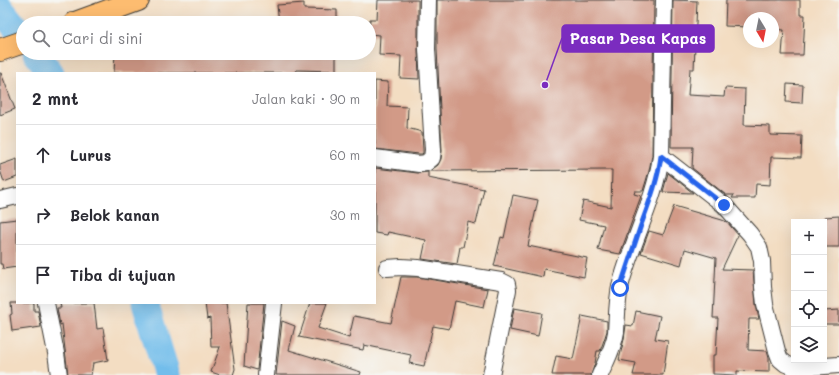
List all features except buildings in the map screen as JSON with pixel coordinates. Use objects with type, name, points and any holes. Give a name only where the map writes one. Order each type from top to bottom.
[{"type":"highway","points":[[94,16],[138,0]]},
{"type":"highway","points":[[0,50],[16,44]]},
{"type":"street","points":[[376,158],[419,164],[426,163],[432,158],[433,150],[427,49],[428,0]]},
{"type":"street","points":[[600,375],[612,349],[620,288],[660,167],[664,0]]},
{"type":"street","points":[[661,156],[724,205],[750,234],[759,247],[762,261],[765,304],[780,359],[786,364],[796,368],[839,365]]},
{"type":"street","points":[[0,200],[16,196]]},
{"type":"street","points":[[387,268],[418,268],[501,281],[507,284],[508,290],[491,375]]},
{"type":"street","points":[[46,304],[59,375]]},
{"type":"street","points":[[266,375],[274,304]]},
{"type":"waterway","points":[[0,8],[16,28]]},
{"type":"waterway","points":[[41,60],[50,72]]},
{"type":"waterway","points":[[145,304],[167,375]]},
{"type":"place","name":"Pasar Desa Kapas","points":[[545,85]]},
{"type":"route","points":[[620,288],[649,203],[660,167],[661,156],[724,205]]}]
